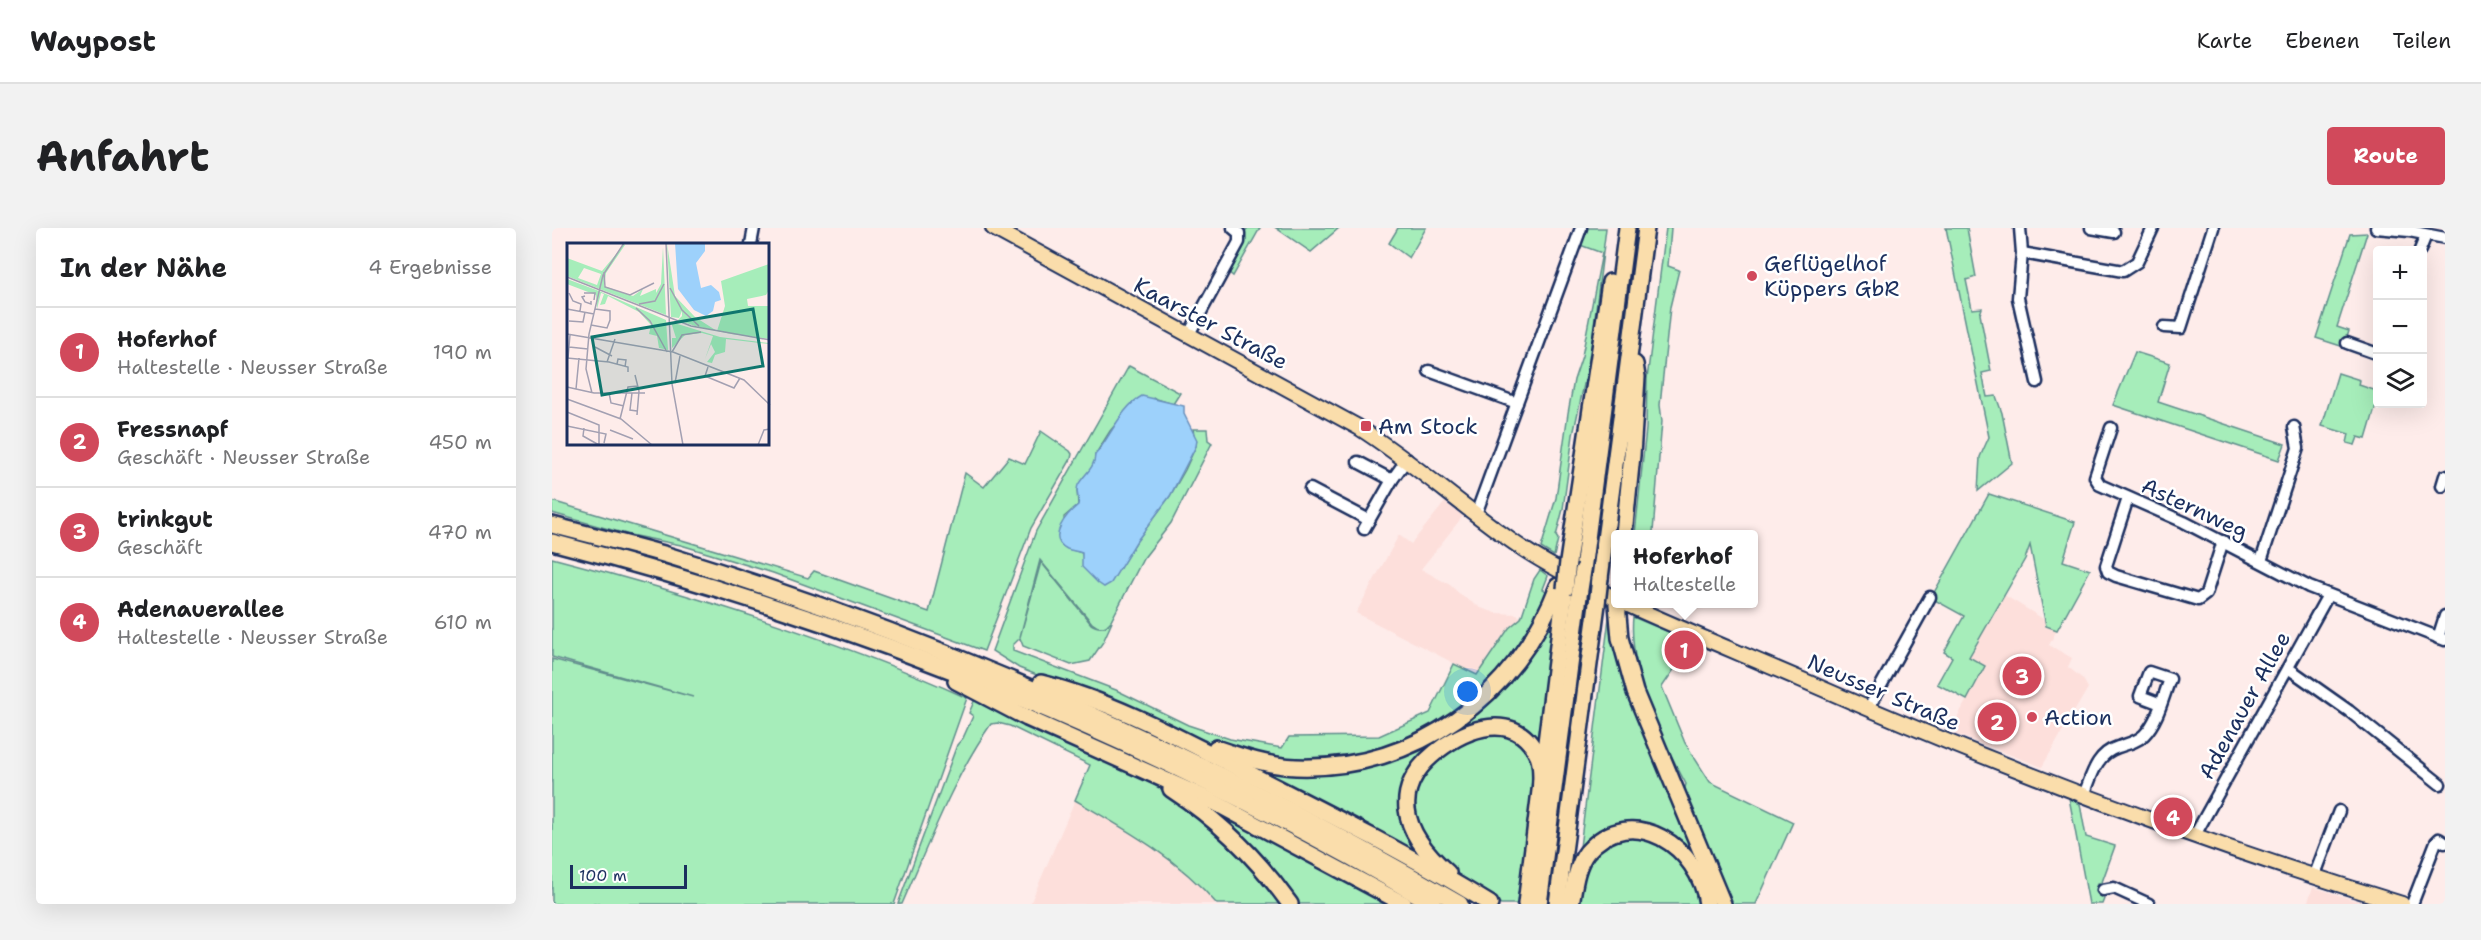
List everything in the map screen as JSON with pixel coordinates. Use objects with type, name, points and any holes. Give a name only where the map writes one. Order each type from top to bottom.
[{"type":"highway","points":[[1533,900],[1561,587],[1561,563],[1576,502],[1617,228]]},
{"type":"highway","points":[[1533,900],[1583,570],[1627,228]]},
{"type":"highway","points":[[1566,903],[1575,772],[1646,228]]},
{"type":"highway","points":[[1623,530],[1632,455],[1637,377],[1631,343]]},
{"type":"highway","points":[[552,525],[665,555],[786,594],[977,666],[1087,711],[1191,760],[1305,818],[1460,904]]},
{"type":"highway","points":[[552,542],[651,568],[895,649],[1014,695],[1187,773],[1300,831],[1433,904]]},
{"type":"highway","points":[[977,666],[1089,698],[1169,732],[1235,755],[1294,767],[1342,764],[1398,750],[1435,733],[1456,720],[1494,688],[1528,647],[1561,587]]},
{"type":"highway","points":[[1619,608],[1626,665],[1635,692],[1723,904]]},
{"type":"highway","points":[[895,649],[1027,718],[1210,800],[1404,904]]},
{"type":"highway","points":[[1474,894],[1434,861],[1414,835],[1407,808],[1407,794],[1413,777],[1430,756],[1467,732],[1490,726],[1514,732],[1533,748],[1541,769],[1541,793]]},
{"type":"highway","points":[[1169,732],[1312,805],[1491,904]]},
{"type":"highway","points":[[1124,762],[1176,793],[1210,819],[1253,859],[1290,904]]},
{"type":"highway","points":[[1566,903],[1586,853],[1608,836],[1634,830],[1660,836],[1679,849],[1696,870],[1707,904]]},
{"type":"main road","name":"Kaarster Straße","points":[[993,228],[1335,413],[1407,459],[1508,538],[1561,563]]},
{"type":"main road","name":"Neusser Straße","points":[[1561,563],[1611,599]]},
{"type":"main road","name":"Neusser Straße","points":[[1626,608],[1868,709],[2084,795],[2314,877],[2402,904]]},
{"type":"street","points":[[751,243],[754,228]]},
{"type":"street","points":[[1476,514],[1581,228]]},
{"type":"street","points":[[2020,228],[2022,253],[2018,298],[2037,382]]},
{"type":"street","points":[[2091,228],[2114,232]]},
{"type":"street","points":[[2022,253],[2123,271],[2137,262],[2153,228]]},
{"type":"street","points":[[2164,327],[2181,328],[2213,228]]},
{"type":"street","points":[[2376,228],[2445,238]]},
{"type":"street","points":[[1189,334],[1239,242],[1235,230]]},
{"type":"street","points":[[2422,246],[2426,234]]},
{"type":"street","points":[[2347,344],[2373,352]]},
{"type":"street","points":[[1430,371],[1517,404]]},
{"type":"street","points":[[2261,561],[2298,448],[2294,427]]},
{"type":"street","name":"Asternweg","points":[[2111,428],[2095,477],[2100,485],[2223,541],[2328,595],[2441,639]]},
{"type":"street","points":[[1310,489],[1367,525],[1392,480],[1407,459]]},
{"type":"street","points":[[1358,462],[1392,480]]},
{"type":"street","points":[[2128,498],[2106,566],[2108,572],[2115,576],[2198,600],[2206,594],[2223,541]]},
{"type":"street","name":"Adenauer Allee","points":[[2194,835],[2328,595]]},
{"type":"street","points":[[1868,709],[1930,597]]},
{"type":"street","points":[[2441,639],[2445,616]]},
{"type":"street","points":[[2288,668],[2349,711],[2440,784]]},
{"type":"street","points":[[2084,795],[2100,758],[2114,748],[2132,742],[2145,734],[2161,704]]},
{"type":"street","points":[[2314,877],[2339,811]]},
{"type":"street","points":[[2412,904],[2437,840],[2445,843]]},
{"type":"street","points":[[2103,890],[2114,888],[2150,904]]},
{"type":"shaded area","points":[[1445,502],[1463,516],[1421,569],[1450,585],[1481,608],[1496,613],[1517,614],[1521,618],[1509,628],[1477,675],[1356,613],[1399,535],[1411,544]]},
{"type":"shaded area","points":[[2004,595],[2058,628],[2049,645],[2072,658],[2068,667],[2083,679],[2088,688],[2042,767],[1950,732],[1984,666],[1969,657]]},
{"type":"shaded area","points":[[1075,800],[1150,843],[1197,881],[1217,904],[1030,904]]},
{"type":"shaded area","points":[[2313,887],[2367,904],[2307,904]]},
{"type":"green space","points":[[1248,228],[1260,228],[1233,276],[1227,271],[1243,233]]},
{"type":"green space","points":[[1276,228],[1339,228],[1311,252]]},
{"type":"green space","points":[[1398,228],[1426,228],[1409,258],[1389,243]]},
{"type":"green space","points":[[1585,228],[1606,228],[1590,357],[1573,435],[1554,556],[1541,548],[1556,498],[1574,380],[1582,356],[1602,253],[1580,245]]},
{"type":"green space","points":[[1666,228],[1671,228],[1668,266],[1679,270],[1670,307],[1660,405],[1662,421],[1653,530],[1635,530],[1646,429],[1647,379]]},
{"type":"green space","points":[[1946,228],[1967,228],[1976,277],[1966,280],[1972,309],[1982,308],[1980,314],[1991,371],[1982,373],[1987,397],[1996,396],[2002,413],[2012,463],[1978,491],[1980,457],[1989,437]]},
{"type":"green space","points":[[2367,233],[2337,327],[2349,331],[2344,347],[2316,338],[2350,234]]},
{"type":"green space","points":[[2135,352],[2170,363],[2158,402],[2285,444],[2279,460],[2113,405]]},
{"type":"green space","points":[[1129,366],[1180,393],[1173,404],[1154,398],[1126,412],[1110,431],[1077,490],[1078,505],[1064,517],[1066,548],[1082,553],[1083,560],[1111,582],[1136,542],[1170,496],[1185,470],[1196,446],[1193,429],[1207,429],[1208,440],[1212,443],[1171,523],[1143,559],[1111,621],[1106,626],[1112,622],[1103,642],[1090,661],[1071,665],[1023,646],[1020,638],[1013,645],[1013,651],[1116,690],[1188,725],[1230,739],[1282,748],[1289,737],[1379,736],[1430,713],[1454,664],[1477,675],[1509,628],[1521,618],[1534,579],[1540,570],[1548,576],[1543,589],[1549,593],[1519,649],[1474,697],[1425,731],[1387,748],[1340,758],[1278,759],[1222,747],[1019,668],[992,651],[1036,531]],"holes":[[[1040,560],[1092,623],[1098,627],[1091,624],[1041,562],[1020,637]]]},
{"type":"green space","points":[[2338,373],[2360,380],[2359,385],[2373,390],[2373,408],[2375,408],[2366,439],[2358,437],[2355,445],[2347,443],[2349,434],[2322,426]]},
{"type":"green space","points":[[1041,431],[1070,451],[1071,459],[1031,528],[984,651],[773,573],[681,545],[630,535],[552,513],[552,501],[808,578],[814,571],[929,612],[965,473],[984,487],[1009,457],[1025,464]]},
{"type":"green space","points":[[1989,494],[2075,522],[2063,561],[2090,570],[2057,630],[2046,626],[2030,545],[2025,559],[1969,657],[1985,666],[1967,700],[1937,684],[1952,657],[1944,652],[1964,616],[1931,598]]},
{"type":"green space","points":[[552,558],[762,619],[867,656],[967,698],[894,904],[552,904],[552,659],[693,697],[552,657]]},
{"type":"green space","points":[[1610,610],[1618,647],[1720,904],[1712,904],[1704,877],[1644,828],[1579,855]]},
{"type":"green space","points":[[1555,615],[1541,752],[1531,737],[1470,726],[1404,794],[1427,861],[1247,765],[1392,756],[1521,667]]},
{"type":"green space","points":[[1633,617],[1671,633],[1688,658],[1681,659],[1662,687],[1685,743],[1710,782],[1793,822],[1756,904],[1730,904],[1684,791],[1686,784],[1648,704],[1636,659]]},
{"type":"green space","points":[[975,699],[1139,776],[1165,792],[1215,830],[1283,904],[1217,904],[1168,859],[1132,834],[1075,800],[1090,765],[1010,726],[998,723],[991,724],[965,766],[942,811],[902,904],[898,904],[957,745],[963,738],[973,716],[969,713]]},
{"type":"green space","points":[[1502,734],[1521,744],[1531,759],[1536,773],[1520,904],[1501,904],[1473,886],[1443,862],[1420,834],[1413,808],[1418,781],[1430,764],[1458,743],[1476,735]]},
{"type":"green space","points":[[2069,798],[2080,804],[2086,837],[2115,846],[2102,882],[2098,883],[2096,892],[2104,899],[2102,904],[2089,904]]},
{"type":"green space","points":[[1192,799],[1393,904],[1294,904]]},
{"type":"green space","points":[[1626,837],[1654,841],[1678,856],[1693,875],[1701,904],[1577,904],[1582,879],[1589,862],[1602,848]]},
{"type":"water","points":[[1142,396],[1184,406],[1184,414],[1197,440],[1196,446],[1170,496],[1136,542],[1111,583],[1104,587],[1082,567],[1082,553],[1067,549],[1061,544],[1058,532],[1064,520],[1078,505],[1078,485],[1095,460],[1095,455],[1128,407]]},
{"type":"place","name":"Geflügelhof Küppers GbR","points":[[1752,276]]},
{"type":"place","name":"Am Stock","points":[[1366,426]]},
{"type":"place","name":"Hoferhof","points":[[1684,650]]},
{"type":"place","name":"trinkgut","points":[[2022,676]]},
{"type":"place","name":"Action","points":[[2032,717]]},
{"type":"place","name":"Fressnapf","points":[[1997,722]]},
{"type":"place","name":"Adenauerallee","points":[[2173,817]]}]
